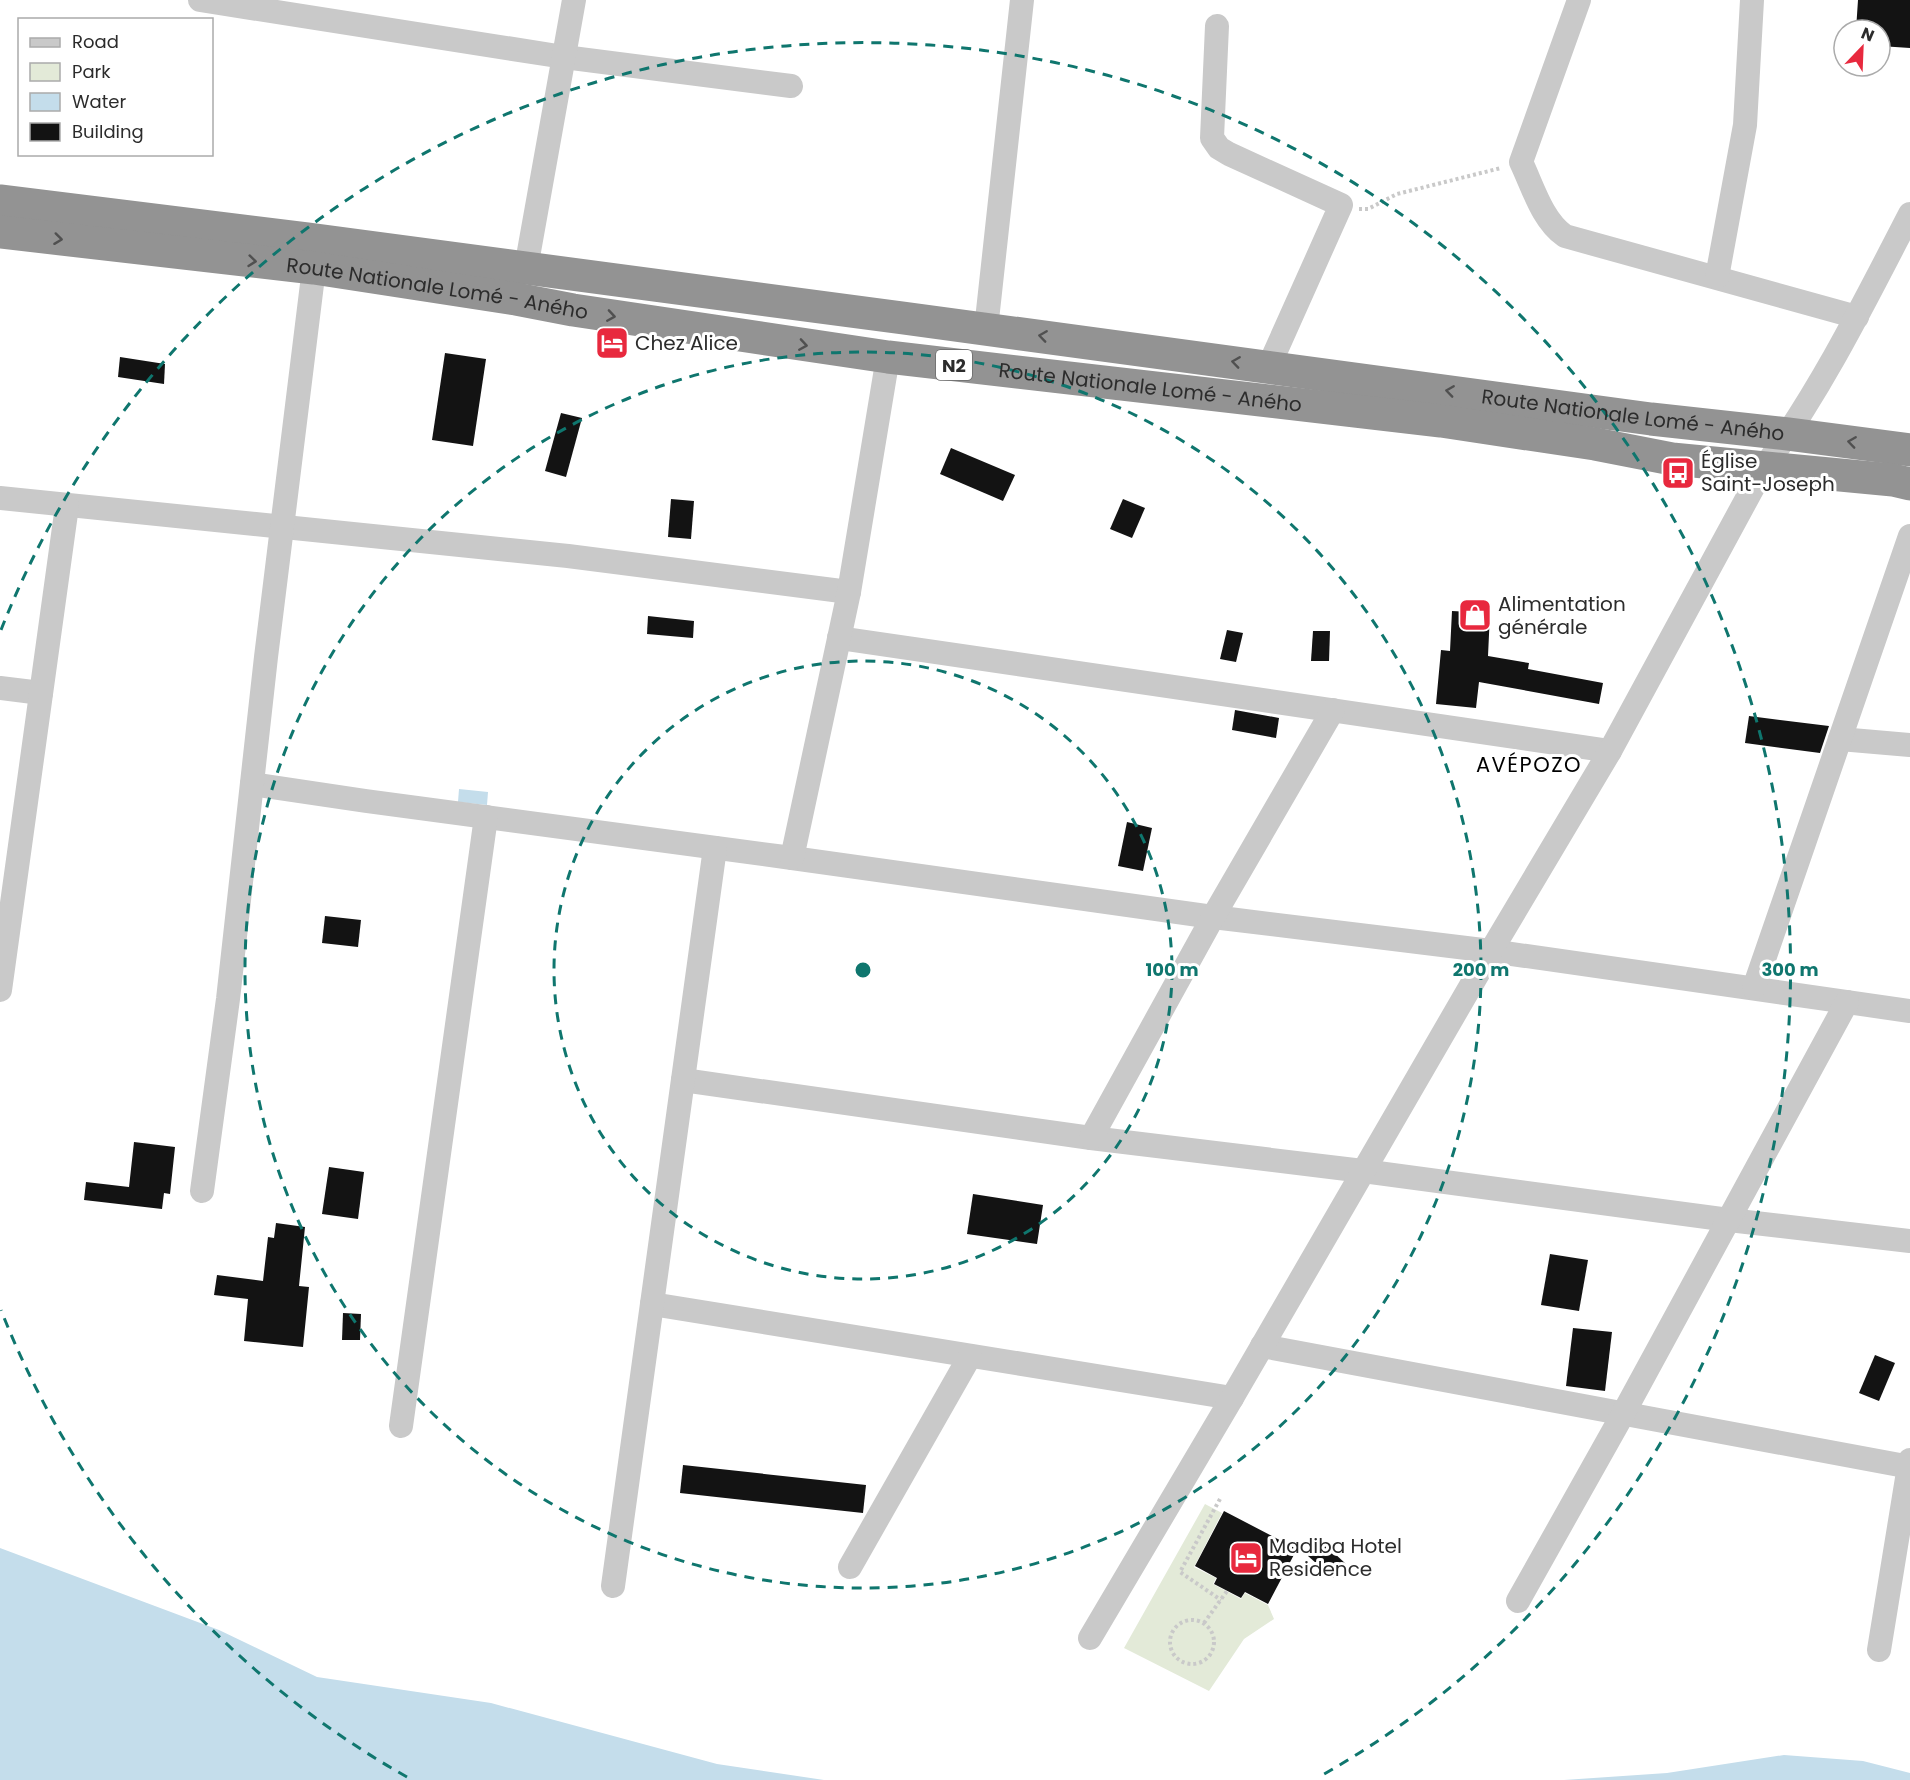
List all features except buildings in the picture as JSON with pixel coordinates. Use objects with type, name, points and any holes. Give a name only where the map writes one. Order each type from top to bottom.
[{"type":"highway","name":"Route Nationale Lomé - Aného","points":[[0,201],[1269,366],[1639,417],[1910,450]]},
{"type":"highway","name":"Route Nationale Lomé - Aného","points":[[0,232],[314,268],[573,310],[888,357],[1441,421],[1595,444],[1672,459],[1893,480],[1910,484]]},
{"type":"street","points":[[200,0],[564,57],[791,86]]},
{"type":"street","points":[[525,268],[574,0]]},
{"type":"street","points":[[986,329],[1022,0]]},
{"type":"street","points":[[1580,0],[1521,162],[1548,218],[1556,229],[1565,236],[1857,317]]},
{"type":"street","points":[[1717,277],[1745,125],[1752,0]]},
{"type":"street","points":[[1217,26],[1212,138],[1219,148],[1229,154],[1341,206],[1269,366]]},
{"type":"street","points":[[1090,1638],[1610,751],[1762,469],[1788,434],[1857,317],[1910,214]]},
{"type":"street","points":[[202,1191],[228,999],[314,268]]},
{"type":"street","points":[[792,858],[849,592],[888,357]]},
{"type":"street","points":[[0,498],[568,556],[849,592]]},
{"type":"street","points":[[0,990],[10,835],[41,693],[67,506]]},
{"type":"street","points":[[1754,988],[1910,536]]},
{"type":"street","points":[[839,638],[1610,751]]},
{"type":"street","points":[[0,688],[41,693]]},
{"type":"street","points":[[1091,1138],[1213,917],[1333,710]]},
{"type":"street","points":[[1840,739],[1910,745]]},
{"type":"street","points":[[252,784],[1213,917],[1491,951],[1910,1011]]},
{"type":"street","points":[[401,1426],[486,817]]},
{"type":"street","points":[[613,1586],[715,848]]},
{"type":"street","points":[[1518,1601],[1623,1414],[1847,1002]]},
{"type":"street","points":[[682,1080],[1091,1138],[1910,1241]]},
{"type":"street","points":[[652,1304],[1232,1398]]},
{"type":"street","points":[[1262,1346],[1910,1465],[1879,1650]]},
{"type":"street","points":[[850,1567],[970,1356]]},
{"type":"path","points":[[1341,206],[1368,209],[1397,194],[1521,162]]},
{"type":"path","points":[[1220,1499],[1180,1572],[1221,1600]]},
{"type":"path","points":[[1204,1623],[1227,1591]]},
{"type":"path","points":[[1191,1620],[1204,1623],[1213,1635],[1212,1650],[1208,1656],[1195,1664],[1180,1661],[1175,1656],[1170,1643],[1173,1630],[1178,1624],[1191,1620]]},
{"type":"green space","points":[[1205,1504],[1222,1513],[1194,1567],[1216,1578],[1213,1584],[1241,1599],[1245,1593],[1268,1605],[1274,1619],[1244,1639],[1209,1691],[1124,1648]]},
{"type":"water","points":[[459,789],[488,792],[487,805],[458,802]]},
{"type":"water","points":[[0,1548],[219,1630],[317,1677],[491,1703],[717,1764],[824,1780],[0,1780]]},
{"type":"water","points":[[1784,1755],[1863,1761],[1910,1773],[1910,1780],[1564,1780],[1667,1773]]},
{"type":"place","name":"Chez Alice","points":[[612,343]]},
{"type":"place","name":"Église Saint-Joseph","points":[[1678,473]]},
{"type":"place","name":"Alimentation générale","points":[[1475,615]]},
{"type":"place","name":"Madiba Hotel Residence","points":[[1246,1558]]},
{"type":"district","name":"AVÉPOZO","points":[[1529,764]]}]
